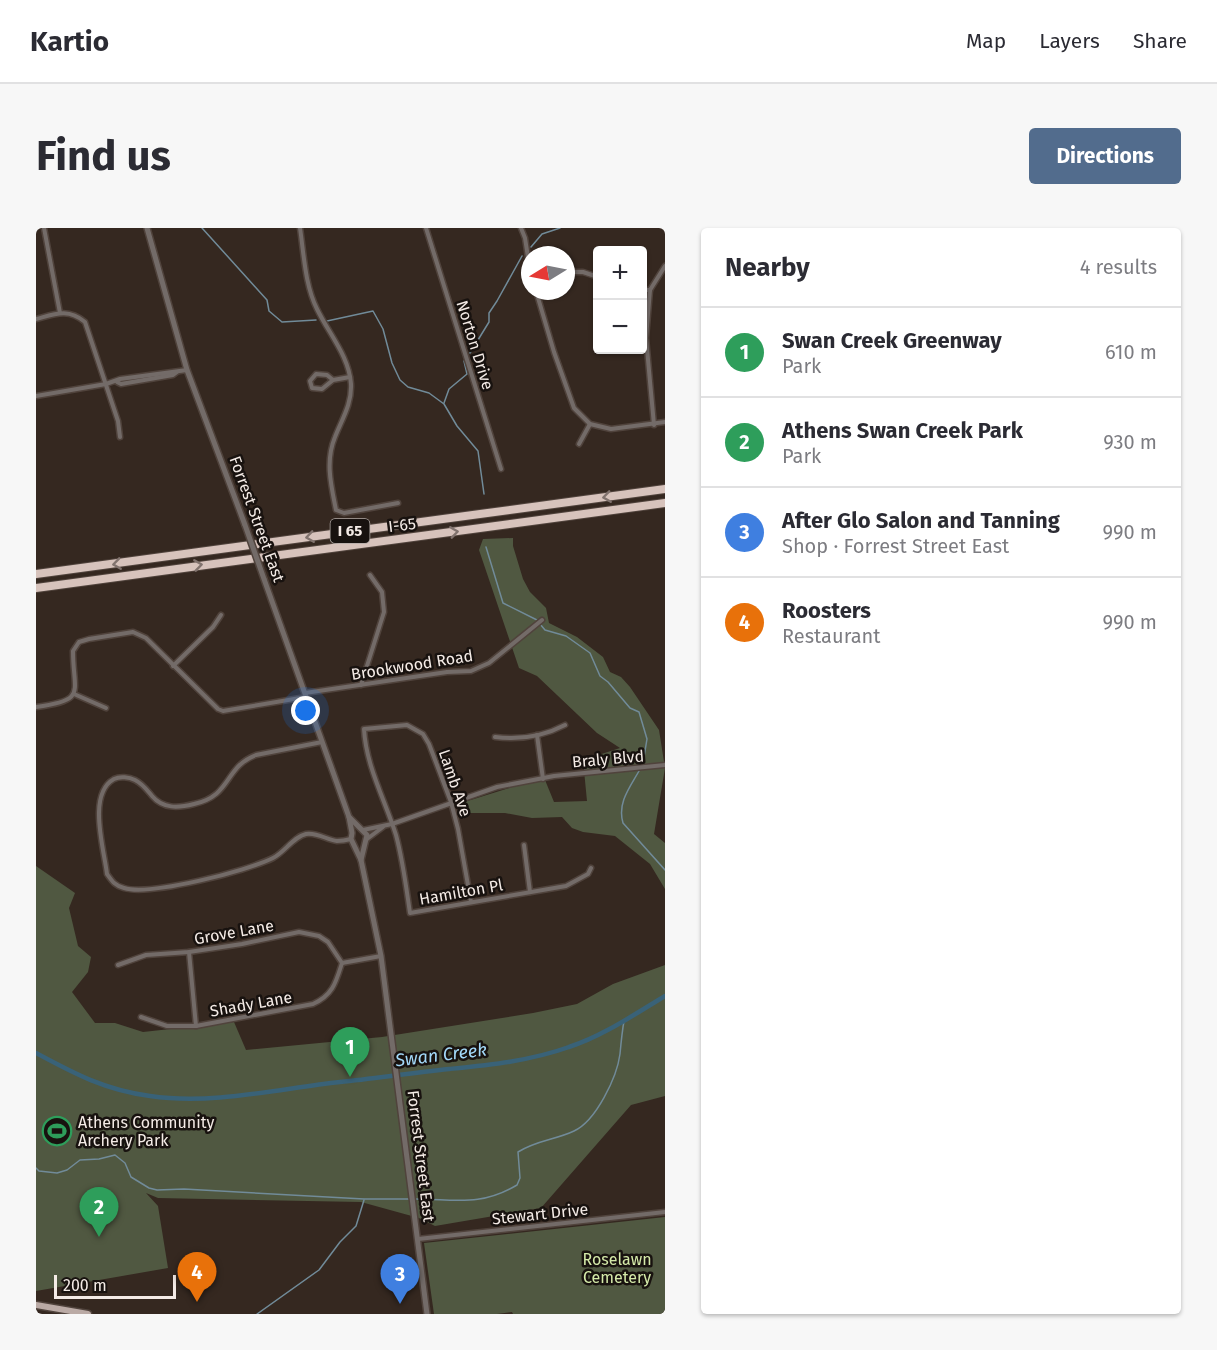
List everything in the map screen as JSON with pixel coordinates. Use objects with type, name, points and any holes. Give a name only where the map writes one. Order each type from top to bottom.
[{"type":"highway","name":"I 65","points":[[36,574],[665,489]]},
{"type":"highway","name":"I-65","points":[[36,588],[665,503]]},
{"type":"main road","points":[[36,1305],[88,1314]]},
{"type":"street","points":[[44,228],[60,313]]},
{"type":"street","name":"Forrest Street East","points":[[147,228],[187,370],[306,695],[349,817],[361,860],[381,956],[427,1314]]},
{"type":"street","points":[[300,228],[305,266],[313,299],[348,364],[350,377],[350,402],[334,438],[329,464],[336,510],[344,513],[398,503]]},
{"type":"street","name":"Norton Drive","points":[[426,228],[501,468]]},
{"type":"street","points":[[521,228],[526,246]]},
{"type":"street","points":[[654,425],[646,338],[650,290],[665,266]]},
{"type":"street","points":[[575,272],[593,276]]},
{"type":"street","points":[[539,300],[570,399],[574,408],[590,424],[611,429],[665,422]]},
{"type":"street","points":[[36,319],[60,313],[77,315],[85,322],[118,421],[120,436]]},
{"type":"street","points":[[36,396],[117,382],[121,384],[173,375],[178,371],[187,370]]},
{"type":"street","points":[[333,380],[327,375],[316,374],[310,381],[312,388],[322,389],[333,380],[350,377]]},
{"type":"street","points":[[579,444],[590,424]]},
{"type":"street","points":[[361,685],[384,612],[382,592],[370,575]]},
{"type":"street","points":[[36,707],[62,704],[74,694],[77,687],[73,651],[79,642],[123,633],[137,633],[146,638],[173,666],[213,627],[221,615]]},
{"type":"street","name":"Brookwood Road","points":[[173,666],[218,709],[223,711],[306,695],[324,689],[447,672],[471,671],[489,663],[542,620]]},
{"type":"street","points":[[74,694],[106,708]]},
{"type":"street","name":"Lamb Ave","points":[[364,729],[407,725],[423,734],[451,802],[471,902]]},
{"type":"street","points":[[495,737],[512,739],[550,733],[565,725]]},
{"type":"street","name":"Hamilton Pl","points":[[364,729],[367,755],[403,864],[410,913],[566,886],[588,874],[591,868]]},
{"type":"street","points":[[537,735],[543,779]]},
{"type":"street","points":[[322,742],[256,755],[247,759],[239,765],[219,793],[211,799],[192,804],[168,806],[159,803],[139,781],[130,777],[120,777],[111,781],[104,788],[98,801],[107,874],[112,883],[121,888],[132,890],[163,887],[231,873],[264,862],[281,853],[304,835],[314,834],[339,841],[353,838]]},
{"type":"street","name":"Braly Blvd","points":[[451,802],[497,787],[554,776],[665,765]]},
{"type":"street","points":[[353,838],[355,830],[392,825],[451,802]]},
{"type":"street","name":"Forrest Street East","points":[[349,817],[362,830]]},
{"type":"street","points":[[353,838],[361,845],[383,827]]},
{"type":"street","points":[[362,830],[366,833],[366,841]]},
{"type":"street","name":"Forrest Street East","points":[[361,860],[366,841]]},
{"type":"street","points":[[524,845],[530,892]]},
{"type":"street","name":"Grove Lane","points":[[118,965],[146,955],[189,952],[299,932],[319,936],[328,942],[342,963]]},
{"type":"street","points":[[189,952],[196,1026]]},
{"type":"street","points":[[342,963],[381,956]]},
{"type":"street","name":"Shady Lane","points":[[141,1017],[167,1026],[196,1026],[313,1004],[330,994],[342,963]]},
{"type":"street","name":"Stewart Drive","points":[[418,1239],[665,1212]]},
{"type":"green space","points":[[513,538],[513,546],[523,579],[530,592],[546,608],[549,623],[577,637],[603,657],[610,672],[621,677],[630,687],[659,730],[665,768],[654,834],[665,843],[665,889],[650,864],[615,836],[583,832],[572,828],[562,817],[532,818],[505,813],[464,813],[460,811],[461,803],[525,783],[545,780],[554,802],[587,801],[583,760],[620,748],[597,733],[537,676],[519,668],[479,550],[483,539]]},
{"type":"green space","points":[[36,866],[75,893],[69,908],[78,946],[91,957],[88,972],[72,992],[95,1023],[115,1023],[143,1032],[234,1022],[246,1050],[382,1037],[577,1004],[613,984],[665,965],[665,1096],[631,1105],[541,1208],[435,1226],[419,1218],[361,1202],[158,1198],[146,1193],[158,1206],[168,1268],[36,1291]]},
{"type":"green space","name":"Roselawn Cemetery","points":[[665,1217],[665,1314],[513,1314],[512,1312],[434,1314],[424,1243]]},
{"type":"waterway","points":[[202,228],[267,300],[269,311],[282,322],[316,320]]},
{"type":"waterway","points":[[532,246],[542,234],[560,228]]},
{"type":"waterway","points":[[470,353],[489,322],[489,313],[521,258]]},
{"type":"waterway","points":[[327,321],[373,311],[383,329],[392,363],[400,380],[408,387],[429,393],[444,404],[457,426],[478,451],[484,494]]},
{"type":"waterway","points":[[444,403],[449,389],[467,374],[464,361]]},
{"type":"waterway","points":[[486,547],[503,603],[537,620]]},
{"type":"waterway","points":[[540,624],[545,630],[566,636],[590,653],[600,676],[630,708],[639,712],[647,739],[643,763]]},
{"type":"waterway","points":[[639,771],[623,802],[623,823],[665,870]]},
{"type":"waterway","name":"Swan Creek","points":[[36,1053],[77,1074],[119,1090],[150,1096],[197,1099],[245,1095],[494,1064],[539,1056],[594,1037],[665,996]]},
{"type":"waterway","points":[[415,1199],[479,1199],[504,1192],[517,1185],[520,1178],[518,1152],[574,1131],[582,1126],[597,1108],[615,1074],[624,1021]]},
{"type":"waterway","points":[[36,1168],[39,1171],[57,1173],[67,1170],[80,1160],[115,1155],[125,1163],[131,1177],[157,1190],[184,1189],[364,1199],[410,1199]]},
{"type":"waterway","points":[[257,1314],[319,1270],[340,1242],[356,1226],[364,1200]]},
{"type":"place","name":"Swan Creek Greenway","points":[[350,1077]]},
{"type":"place","name":"Athens Community Archery Park","points":[[57,1131]]},
{"type":"place","name":"Athens Swan Creek Park","points":[[99,1237]]},
{"type":"place","name":"Roosters","points":[[197,1302]]},
{"type":"place","name":"After Glo Salon and Tanning","points":[[400,1304]]}]
